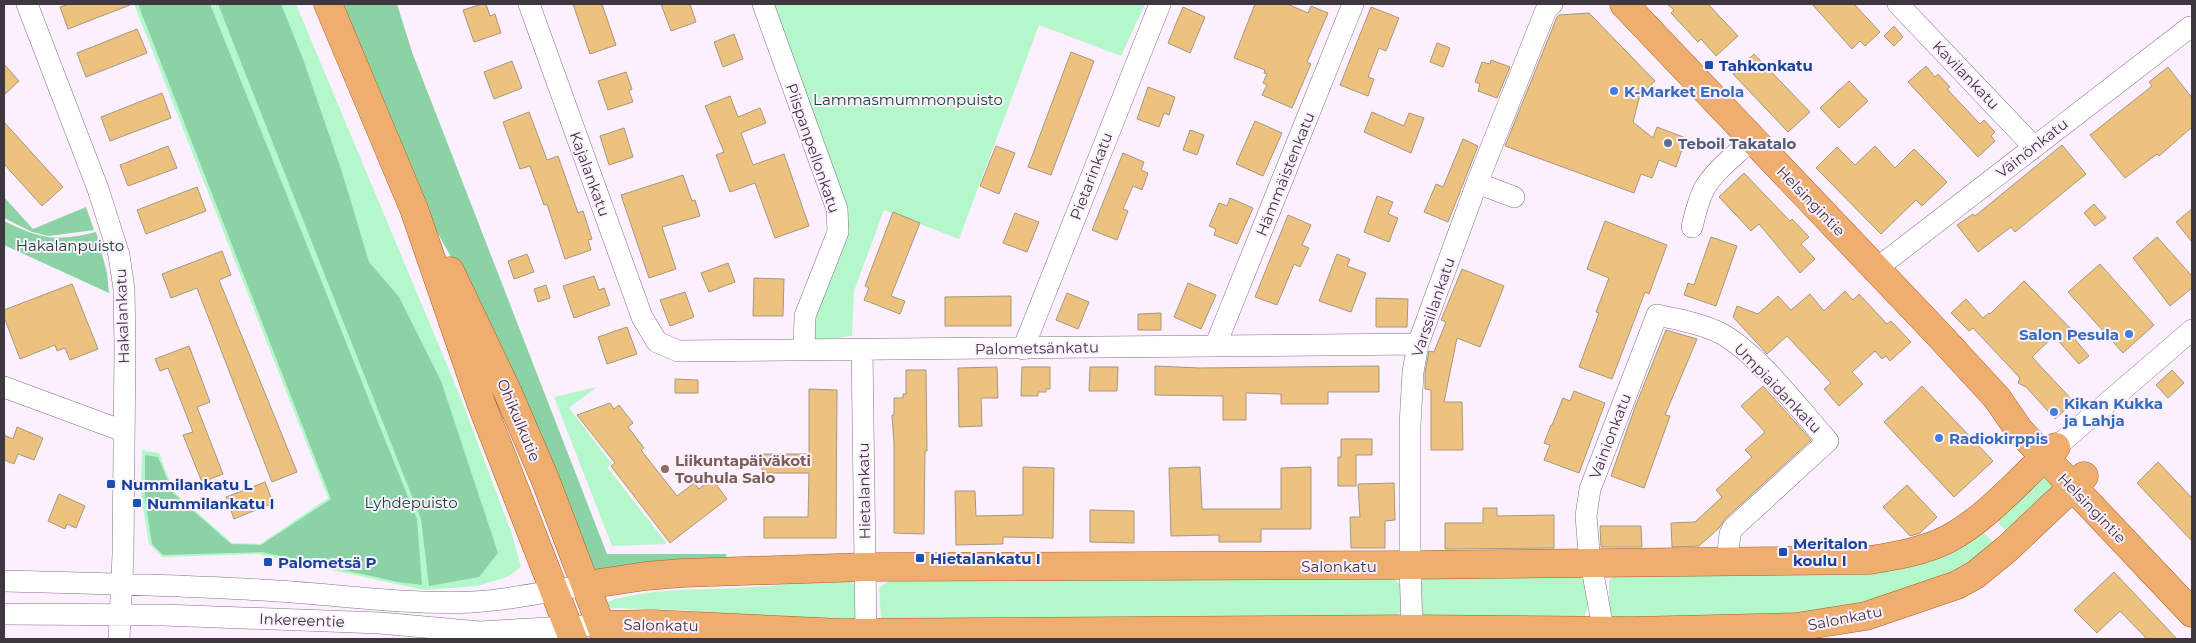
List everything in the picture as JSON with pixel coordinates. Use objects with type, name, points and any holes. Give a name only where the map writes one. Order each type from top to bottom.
[{"type":"main road","name":"Ohikulkutie","points":[[328,4],[414,210],[481,403],[571,634]]},
{"type":"main road","name":"Helsingintie","points":[[1624,4],[1997,398],[2016,408],[2050,452],[2079,482],[2192,613]]},
{"type":"main road","name":"Ohikulkutie","points":[[414,210],[443,256],[485,342],[544,479],[603,632]]},
{"type":"main road","name":"Salonkatu","points":[[586,585],[646,576],[683,573],[865,567],[1410,565],[1870,560],[1911,552],[1946,539],[1979,517],[2050,452]]},
{"type":"main road","name":"Helsingintie","points":[[2079,482],[2192,586]]},
{"type":"main road","name":"Salonkatu","points":[[603,632],[686,625],[866,632],[1412,629],[1604,635],[1796,627],[1840,621],[1890,609],[1942,591],[1975,575],[2008,548],[2079,482]]},
{"type":"main road","points":[[649,639],[661,632],[686,625]]},
{"type":"street","name":"Hakalankatu","points":[[27,4],[101,198],[120,255],[124,308],[120,639]]},
{"type":"street","name":"Kajalankatu","points":[[529,4],[642,317],[657,342]]},
{"type":"street","name":"Piispanpellonkatu","points":[[763,4],[837,209],[838,232],[805,316],[804,350]]},
{"type":"street","name":"Pietarinkatu","points":[[1023,349],[1160,4]]},
{"type":"street","name":"Hämmäistenkatu","points":[[1216,344],[1353,4]]},
{"type":"street","name":"Varssillankatu","points":[[1412,629],[1410,425],[1413,372],[1418,344],[1477,183],[1546,10],[1552,4]]},
{"type":"street","name":"Kavilankatu","points":[[1898,4],[2034,146]]},
{"type":"street","name":"Väinönkatu","points":[[1876,269],[2190,28]]},
{"type":"street","points":[[1692,227],[1697,205],[1704,189],[1752,140]]},
{"type":"street","points":[[1477,183],[1514,197]]},
{"type":"street","name":"Umpiaidankatu","points":[[1657,315],[1690,322],[1716,331],[1735,342],[1753,358],[1828,441],[1733,528],[1730,534],[1727,561]]},
{"type":"street","name":"Vainionkatu","points":[[1604,635],[1591,562],[1586,516],[1590,490],[1657,315]]},
{"type":"street","points":[[2050,452],[2192,330]]},
{"type":"street","name":"Palometsänkatu","points":[[657,342],[678,351],[1023,349],[1216,344],[1418,344]]},
{"type":"street","name":"Hietalankatu","points":[[862,350],[866,632]]},
{"type":"street","points":[[4,387],[124,431]]},
{"type":"street","name":"Inkereentie","points":[[4,581],[277,591],[386,600],[455,602],[501,599],[586,585]]},
{"type":"street","name":"Inkereentie","points":[[4,614],[120,615],[380,623],[480,632],[571,634],[603,632]]},
{"type":"green space","name":"Lyhdepuisto","points":[[134,4],[296,4],[460,396],[512,534],[521,567],[507,577],[477,586],[424,590],[258,554],[162,557],[149,544],[141,497],[142,450],[159,453],[174,492],[232,543],[260,544],[328,498]]},
{"type":"green space","points":[[138,4],[210,4],[417,519],[422,585],[398,582],[262,552],[163,555],[152,544],[145,499],[145,455],[158,457],[173,493],[231,544],[261,545],[331,499]]},
{"type":"green space","points":[[218,4],[281,4],[303,59],[342,172],[369,262],[399,297],[441,381],[498,553],[479,577],[429,586],[421,519]]},
{"type":"green space","points":[[338,4],[397,4],[412,52],[607,554],[726,554],[727,559],[595,571],[460,273],[418,198]]},
{"type":"green space","name":"Lammasmummonpuisto","points":[[774,4],[1145,4],[1121,56],[1039,25],[959,239],[884,210],[854,291],[852,336],[812,341],[809,318],[849,220]]},
{"type":"green space","points":[[4,197],[33,229],[86,207],[94,230],[49,236],[32,232],[4,218]]},
{"type":"green space","name":"Hakalanpuisto","points":[[4,221],[28,232],[48,237],[70,237],[96,232],[107,273],[109,293],[4,245]]},
{"type":"green space","points":[[597,387],[569,408],[612,464],[607,467],[667,544],[612,546],[554,397]]},
{"type":"green space","points":[[2051,479],[2055,491],[2007,532],[1999,524],[1998,517],[2039,480]]},
{"type":"green space","points":[[1983,532],[1994,543],[1984,556],[1912,588],[1817,616],[1623,620],[1613,617],[1609,608],[1609,580],[1620,574],[1853,574],[1891,569]]},
{"type":"green space","points":[[1577,574],[1584,582],[1587,594],[1588,601],[1584,617],[1424,617],[1421,611],[1421,582],[1425,577]]},
{"type":"green space","points":[[1393,576],[1400,585],[1401,611],[1394,619],[883,622],[879,588],[891,579]]},
{"type":"green space","points":[[848,579],[855,585],[857,613],[855,620],[817,625],[685,610],[612,608],[608,605],[608,602],[622,597],[655,592]]},
{"type":"building","points":[[69,4],[130,5],[68,29],[60,7]]},
{"type":"building","points":[[486,4],[490,16],[495,14],[501,33],[474,42],[463,10]]},
{"type":"building","points":[[573,4],[602,4],[616,45],[590,54]]},
{"type":"building","points":[[661,4],[690,4],[696,22],[671,31]]},
{"type":"building","points":[[1255,4],[1287,4],[1308,13],[1311,6],[1328,13],[1307,62],[1311,64],[1292,108],[1262,95],[1267,85],[1263,83],[1267,74],[1264,73],[1265,70],[1234,58]]},
{"type":"building","points":[[1667,4],[1708,4],[1738,36],[1716,56],[1701,39],[1698,42],[1671,13],[1674,10]]},
{"type":"building","points":[[1812,4],[1854,4],[1880,32],[1865,46],[1860,41],[1852,49]]},
{"type":"building","points":[[1183,7],[1205,17],[1190,53],[1168,43]]},
{"type":"building","points":[[1371,7],[1399,18],[1386,51],[1379,48],[1368,77],[1374,79],[1368,96],[1340,85]]},
{"type":"building","points":[[1589,13],[1655,81],[1640,95],[1633,122],[1653,138],[1657,127],[1686,138],[1676,167],[1659,160],[1652,178],[1641,174],[1634,193],[1505,146],[1557,17],[1559,15]]},
{"type":"building","points":[[1894,26],[1903,37],[1894,46],[1884,36]]},
{"type":"building","points":[[137,29],[147,53],[86,77],[77,53]]},
{"type":"building","points":[[734,34],[743,59],[723,67],[714,42]]},
{"type":"building","points":[[1437,43],[1450,48],[1443,67],[1430,62]]},
{"type":"building","points":[[1071,52],[1094,61],[1051,175],[1028,167]]},
{"type":"building","points":[[1754,54],[1810,112],[1788,132],[1733,74]]},
{"type":"building","points":[[1491,60],[1510,67],[1497,98],[1478,91],[1480,84],[1475,82],[1482,62],[1490,64]]},
{"type":"building","points":[[512,61],[522,88],[494,99],[484,72]]},
{"type":"building","points":[[4,64],[19,81],[4,95]]},
{"type":"building","points":[[1926,66],[1935,77],[1938,74],[1950,87],[1947,89],[1980,124],[1984,120],[1995,132],[1991,136],[1995,141],[1978,157],[1908,82]]},
{"type":"building","points":[[2168,67],[2192,98],[2192,127],[2159,156],[2157,154],[2125,178],[2090,135],[2152,86],[2149,82]]},
{"type":"building","points":[[626,72],[632,89],[629,91],[633,102],[608,110],[598,81]]},
{"type":"building","points":[[1849,81],[1868,101],[1839,128],[1820,108]]},
{"type":"building","points":[[1148,87],[1175,97],[1169,115],[1164,113],[1159,127],[1137,119]]},
{"type":"building","points":[[162,93],[171,118],[110,141],[101,117]]},
{"type":"building","points":[[730,96],[738,117],[760,108],[766,123],[741,133],[753,165],[784,154],[809,226],[775,238],[755,183],[730,192],[716,155],[724,152],[705,106]]},
{"type":"building","points":[[529,112],[547,160],[558,156],[578,213],[583,211],[592,239],[588,240],[591,250],[565,259],[547,204],[544,205],[530,166],[520,169],[503,122]]},
{"type":"building","points":[[1372,112],[1404,126],[1409,113],[1424,118],[1411,153],[1364,132]]},
{"type":"building","points":[[1255,121],[1282,133],[1263,176],[1236,164]]},
{"type":"building","points":[[4,122],[63,187],[42,206],[4,164]]},
{"type":"building","points":[[624,128],[633,157],[609,165],[600,136]]},
{"type":"building","points":[[1190,130],[1204,135],[1197,155],[1183,150]]},
{"type":"building","points":[[1463,139],[1478,146],[1448,222],[1424,212],[1436,184],[1443,187]]},
{"type":"building","points":[[2062,145],[2086,174],[2015,232],[2011,227],[1978,252],[1957,225],[1973,214],[1975,216]]},
{"type":"building","points":[[168,146],[177,168],[128,186],[120,165]]},
{"type":"building","points":[[996,146],[1015,153],[999,194],[980,186]]},
{"type":"building","points":[[1875,146],[1895,168],[1914,149],[1947,182],[1922,206],[1916,200],[1881,234],[1816,168],[1837,147],[1855,165]]},
{"type":"building","points":[[1123,153],[1144,162],[1141,170],[1148,173],[1142,190],[1133,186],[1123,209],[1128,211],[1117,240],[1092,230]]},
{"type":"building","points":[[1744,173],[1790,221],[1792,219],[1809,237],[1801,244],[1815,259],[1800,273],[1759,224],[1751,231],[1719,197]]},
{"type":"building","points":[[683,175],[692,201],[695,200],[700,216],[662,227],[676,269],[649,278],[621,195]]},
{"type":"building","points":[[197,187],[206,211],[146,234],[137,210]]},
{"type":"building","points":[[1377,196],[1393,202],[1388,214],[1398,218],[1389,242],[1364,232]]},
{"type":"building","points":[[1230,198],[1253,208],[1237,244],[1214,235],[1216,229],[1209,226],[1219,203],[1227,206]]},
{"type":"building","points":[[2094,204],[2106,218],[2095,226],[2084,213]]},
{"type":"building","points":[[2192,209],[2192,242],[2176,222]]},
{"type":"building","points":[[893,212],[920,223],[891,296],[905,301],[900,314],[864,300],[869,288],[865,286]]},
{"type":"building","points":[[1015,213],[1039,222],[1027,252],[1003,243]]},
{"type":"building","points":[[1288,215],[1311,225],[1302,245],[1309,248],[1300,267],[1294,264],[1277,305],[1255,297]]},
{"type":"building","points":[[1605,221],[1667,245],[1649,294],[1645,292],[1612,379],[1579,367],[1599,313],[1596,312],[1609,278],[1587,269]]},
{"type":"building","points":[[1711,237],[1737,246],[1716,306],[1684,295],[1688,283],[1694,285]]},
{"type":"building","points":[[2157,237],[2192,276],[2192,288],[2170,306],[2133,258]]},
{"type":"building","points":[[222,251],[231,275],[219,280],[297,472],[272,482],[197,288],[171,298],[162,274]]},
{"type":"building","points":[[527,254],[534,272],[514,279],[508,261]]},
{"type":"building","points":[[1337,254],[1350,259],[1347,266],[1366,273],[1351,312],[1319,301]]},
{"type":"building","points":[[728,263],[735,282],[709,292],[701,273]]},
{"type":"building","points":[[2100,264],[2154,325],[2123,353],[2068,292]]},
{"type":"building","points":[[1462,269],[1504,286],[1480,347],[1457,338],[1444,402],[1462,402],[1463,450],[1431,450],[1431,390],[1425,389],[1425,373],[1429,351],[1434,352],[1446,322],[1441,320]]},
{"type":"building","points":[[594,276],[599,290],[604,288],[610,305],[574,318],[563,286]]},
{"type":"building","points":[[754,278],[784,279],[783,316],[753,316]]},
{"type":"building","points":[[2024,281],[2077,335],[2074,338],[2089,356],[2079,364],[2054,336],[2032,357],[2074,402],[2055,419],[2026,387],[2018,383],[2020,378],[1973,328],[1969,331],[1951,313],[1966,299],[1983,318],[1990,314]]},
{"type":"building","points":[[1188,283],[1216,295],[1201,329],[1174,317]]},
{"type":"building","points":[[72,284],[98,349],[70,360],[65,348],[57,351],[55,345],[20,359],[4,317],[4,310]]},
{"type":"building","points":[[546,285],[550,298],[538,302],[534,289]]},
{"type":"building","points":[[1845,291],[1853,300],[1859,294],[1887,324],[1891,321],[1911,342],[1890,361],[1886,356],[1882,359],[1875,351],[1852,372],[1863,384],[1839,406],[1824,389],[1831,383],[1787,336],[1767,354],[1733,317],[1737,306],[1758,314],[1778,296],[1791,310],[1810,294],[1824,311]]},
{"type":"building","points":[[685,292],[694,317],[670,326],[660,300]]},
{"type":"building","points":[[1067,293],[1089,302],[1078,329],[1056,320]]},
{"type":"building","points":[[1011,296],[1011,326],[945,326],[945,297]]},
{"type":"building","points":[[1376,298],[1408,299],[1407,327],[1376,327]]},
{"type":"building","points":[[1161,313],[1161,330],[1138,330],[1138,314]]},
{"type":"building","points":[[627,327],[637,354],[607,364],[598,337]]},
{"type":"building","points":[[1666,330],[1697,339],[1665,415],[1670,416],[1644,488],[1611,476],[1635,407]]},
{"type":"building","points":[[189,346],[210,402],[197,407],[223,474],[202,482],[183,435],[193,432],[168,368],[160,371],[155,359]]},
{"type":"building","points":[[1155,366],[1200,368],[1379,366],[1379,392],[1328,392],[1328,404],[1281,404],[1281,394],[1246,393],[1246,420],[1223,420],[1223,396],[1155,395]]},
{"type":"building","points":[[997,367],[998,398],[981,398],[982,426],[959,427],[958,368]]},
{"type":"building","points":[[1022,367],[1050,367],[1050,389],[1046,389],[1046,392],[1038,392],[1038,396],[1021,396]]},
{"type":"building","points":[[1090,367],[1118,367],[1117,391],[1089,391]]},
{"type":"building","points":[[906,370],[926,370],[927,451],[925,451],[924,534],[894,533],[894,443],[892,415],[894,415],[894,398],[903,398],[903,394],[906,394]]},
{"type":"building","points":[[2172,370],[2184,383],[2168,398],[2156,385]]},
{"type":"building","points":[[675,379],[698,380],[698,393],[675,393]]},
{"type":"building","points":[[1763,386],[1811,440],[1725,519],[1719,528],[1699,546],[1672,547],[1671,523],[1695,522],[1722,497],[1716,490],[1752,457],[1745,450],[1765,432],[1741,406]]},
{"type":"building","points":[[1922,386],[1993,461],[1954,497],[1884,422]]},
{"type":"building","points":[[809,389],[837,390],[836,538],[764,538],[764,517],[808,517],[809,473],[762,473],[762,454],[809,454]]},
{"type":"building","points":[[1574,391],[1605,403],[1579,473],[1544,460],[1550,445],[1544,443],[1551,425],[1563,398],[1570,401]]},
{"type":"building","points":[[610,403],[614,409],[619,405],[633,423],[628,427],[644,448],[641,450],[677,496],[694,483],[699,489],[712,479],[727,499],[670,543],[611,466],[615,463],[577,415]]},
{"type":"building","points":[[17,427],[43,438],[34,460],[18,454],[14,464],[4,460],[4,435],[13,439]]},
{"type":"building","points":[[1341,439],[1372,439],[1372,455],[1356,455],[1356,486],[1338,486],[1338,457],[1341,457]]},
{"type":"building","points":[[2158,462],[2192,498],[2192,541],[2137,483]]},
{"type":"building","points":[[1023,467],[1054,468],[1053,538],[1003,537],[1003,544],[956,545],[955,491],[975,491],[976,516],[1023,515]]},
{"type":"building","points":[[1200,467],[1202,509],[1281,509],[1281,468],[1311,467],[1311,529],[1261,529],[1261,542],[1219,542],[1219,535],[1171,536],[1169,468]]},
{"type":"building","points":[[265,482],[273,503],[234,519],[226,497]]},
{"type":"building","points":[[1394,483],[1395,520],[1385,521],[1385,548],[1351,548],[1350,517],[1360,517],[1358,484]]},
{"type":"building","points":[[1907,485],[1937,517],[1920,533],[1910,536],[1883,507]]},
{"type":"building","points":[[59,494],[85,506],[76,528],[67,524],[65,529],[48,521]]},
{"type":"building","points":[[1483,508],[1497,508],[1497,516],[1554,515],[1554,548],[1445,549],[1445,523],[1483,523]]},
{"type":"building","points":[[1090,510],[1134,511],[1134,543],[1090,542]]},
{"type":"building","points":[[1600,526],[1641,526],[1642,547],[1601,547]]},
{"type":"building","points":[[2114,572],[2177,639],[2147,639],[2120,611],[2097,633],[2074,610]]},
{"type":"place","name":"Tahkonkatu","points":[[1709,65]]},
{"type":"place","name":"K-Market Enola","points":[[1614,91]]},
{"type":"place","name":"Teboil Takatalo","points":[[1668,143]]},
{"type":"place","name":"Salon Pesula","points":[[2129,334]]},
{"type":"place","name":"Kikan Kukka ja Lahja","points":[[2054,412]]},
{"type":"place","name":"Radiokirppis","points":[[1939,438]]},
{"type":"place","name":"Liikuntapäiväkoti Touhula Salo","points":[[665,469]]},
{"type":"place","name":"Nummilankatu L","points":[[111,484]]},
{"type":"place","name":"Nummilankatu I","points":[[137,503]]},
{"type":"place","name":"Meritalon koulu I","points":[[1783,552]]},
{"type":"place","name":"Hietalankatu I","points":[[920,558]]},
{"type":"place","name":"Palometsä P","points":[[268,562]]}]
